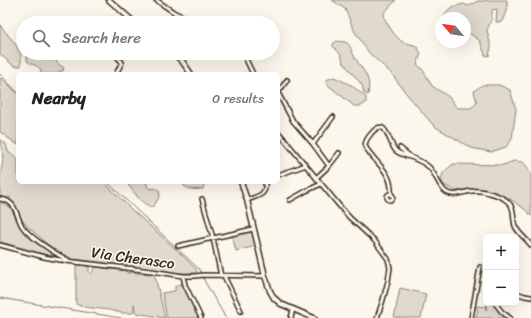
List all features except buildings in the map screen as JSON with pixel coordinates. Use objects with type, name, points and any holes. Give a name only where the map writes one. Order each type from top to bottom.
[{"type":"main road","points":[[109,0],[127,16]]},
{"type":"main road","points":[[181,60],[190,72]]},
{"type":"main road","points":[[242,184],[270,291],[274,298],[281,304],[314,318]]},
{"type":"street","points":[[156,0],[182,16]]},
{"type":"street","points":[[117,72],[122,62],[120,60]]},
{"type":"street","points":[[247,60],[253,72]]},
{"type":"street","points":[[280,90],[287,80]]},
{"type":"street","points":[[280,97],[292,119],[329,166]]},
{"type":"street","points":[[313,144],[334,117]]},
{"type":"street","points":[[392,194],[389,177],[366,147],[366,141],[374,130],[378,128],[383,128],[387,132],[396,151],[413,158],[430,168],[444,190],[450,194],[472,191],[481,192],[495,195],[507,201],[514,210],[514,223],[518,232],[531,245]]},
{"type":"street","points":[[280,134],[346,214],[374,240],[388,259],[390,268],[388,281],[377,318]]},
{"type":"street","points":[[400,148],[413,158]]},
{"type":"street","points":[[316,178],[329,166],[339,153]]},
{"type":"street","points":[[280,174],[306,165]]},
{"type":"street","points":[[247,200],[263,193],[265,184]]},
{"type":"street","points":[[290,200],[321,184]]},
{"type":"street","points":[[0,199],[11,202],[21,224],[27,232],[57,254],[71,261]]},
{"type":"street","points":[[202,199],[222,276],[241,311]]},
{"type":"street","points":[[178,246],[253,229]]},
{"type":"street","name":"Via Cherasco","points":[[0,245],[44,257],[183,276],[265,276]]},
{"type":"street","points":[[471,318],[480,267]]},
{"type":"street","points":[[183,276],[185,285],[201,318]]},
{"type":"street","points":[[519,294],[531,297]]},
{"type":"street","points":[[497,306],[510,318]]},
{"type":"street","points":[[291,318],[293,309]]},
{"type":"shaded area","points":[[332,0],[396,0],[384,13],[385,20],[394,34],[402,42],[414,45],[418,48],[421,54],[417,64],[423,70],[432,86],[449,97],[457,108],[471,108],[477,103],[474,91],[482,85],[499,85],[510,90],[516,109],[512,139],[506,147],[491,152],[471,148],[434,126],[391,73],[369,53],[355,32],[345,9]]},
{"type":"shaded area","points":[[507,0],[507,8],[502,22],[496,22],[497,9],[492,10],[492,19],[487,30],[491,47],[489,56],[485,55],[480,41],[471,34],[471,12],[446,12],[454,6],[464,4],[468,6],[478,1]]},
{"type":"shaded area","points":[[0,25],[16,45],[16,60],[21,60],[21,66],[14,66],[0,54]]},
{"type":"shaded area","points":[[337,41],[346,42],[348,44],[365,73],[369,88],[368,95],[364,93],[362,85],[343,62],[341,55],[333,46],[333,44]]},
{"type":"shaded area","points":[[56,60],[57,63],[64,68],[63,71],[59,72],[41,72],[39,67],[27,61]]},
{"type":"shaded area","points":[[334,77],[351,85],[366,97],[366,103],[361,106],[354,106],[328,85],[326,80]]},
{"type":"shaded area","points":[[0,78],[16,92],[16,144],[0,132]]},
{"type":"shaded area","points":[[0,139],[6,144],[8,152],[16,157],[16,184],[106,184],[133,211],[175,248],[197,270],[196,273],[175,273],[142,269],[62,256],[44,242],[20,218],[15,206],[10,201],[10,197],[0,198],[0,173],[3,160],[2,148],[0,147]]},
{"type":"shaded area","points":[[514,161],[523,162],[528,168],[531,176],[531,216],[527,211],[509,198],[478,188],[455,191],[444,185],[441,180],[443,173],[453,164],[503,165]]},
{"type":"shaded area","points":[[128,184],[147,184],[150,189],[155,188],[159,190],[160,196],[153,207],[150,207],[140,200]]},
{"type":"shaded area","points":[[182,184],[204,185],[203,189],[194,189]]},
{"type":"shaded area","points":[[0,202],[10,207],[24,233],[60,256],[58,258],[0,242]]},
{"type":"shaded area","points":[[249,231],[253,233],[256,246],[236,251],[232,235]]},
{"type":"shaded area","points":[[77,265],[89,267],[89,273],[91,274],[94,268],[97,267],[126,271],[128,274],[129,272],[152,274],[155,276],[165,318],[136,313],[134,304],[133,313],[122,313],[84,307],[76,304]]},
{"type":"shaded area","points":[[180,284],[183,285],[199,318],[167,318],[162,293],[175,291],[175,286]]},
{"type":"shaded area","points":[[400,288],[426,294],[421,318],[394,318]]},
{"type":"shaded area","points":[[477,306],[486,307],[486,310],[487,306],[495,306],[507,318],[476,318],[478,311]]},
{"type":"waterway","points":[[0,74],[16,91]]},
{"type":"waterway","points":[[109,184],[199,269],[226,318]]},
{"type":"waterway","points":[[0,298],[121,318]]}]
